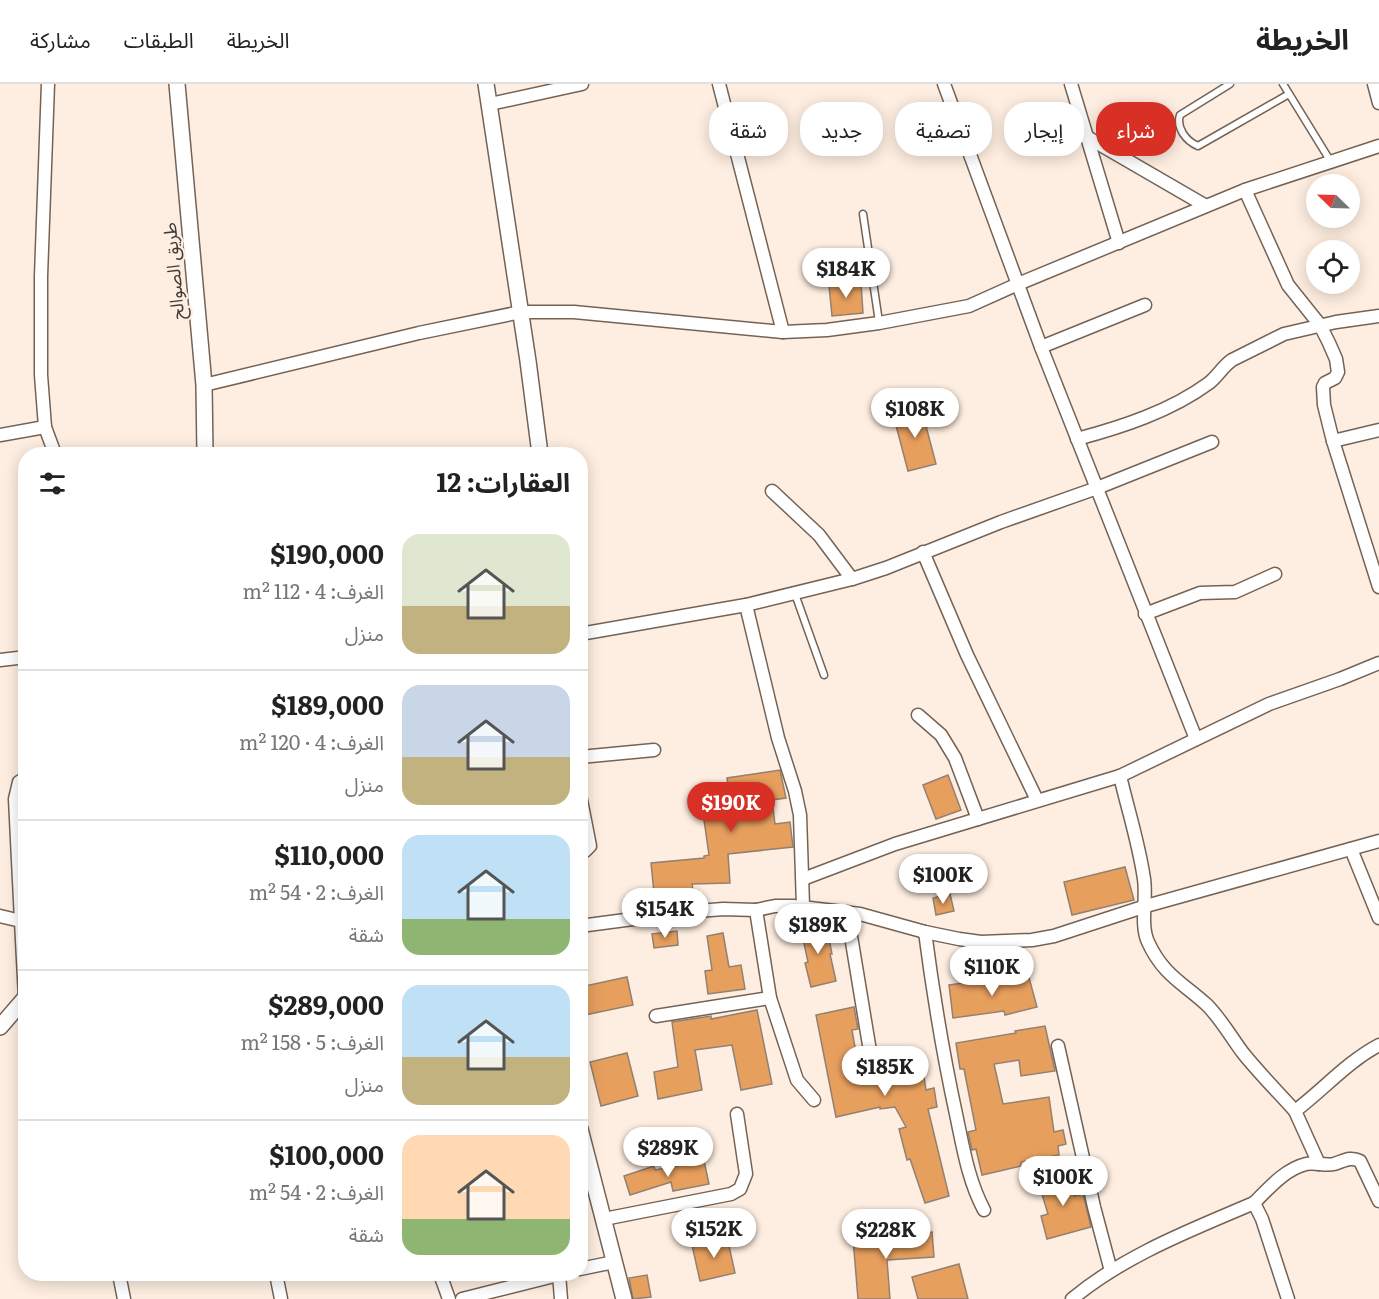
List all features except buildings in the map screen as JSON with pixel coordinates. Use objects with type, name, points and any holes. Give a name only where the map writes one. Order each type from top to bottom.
[{"type":"street","points":[[48,84],[41,276],[41,375],[45,427],[52,447]]},
{"type":"street","name":"طريق الصوالح","points":[[177,84],[204,385],[205,447]]},
{"type":"street","points":[[486,84],[539,447]]},
{"type":"street","points":[[490,104],[582,84]]},
{"type":"street","points":[[719,84],[783,332]]},
{"type":"street","points":[[944,84],[1041,347],[1196,739]]},
{"type":"street","points":[[1071,84],[1119,243]]},
{"type":"street","points":[[1374,84],[1379,103]]},
{"type":"street","points":[[1087,137],[1206,206]]},
{"type":"street","points":[[204,385],[419,333],[521,312],[622,315],[783,332],[827,330],[879,323],[969,306],[1245,190],[1379,146]]},
{"type":"street","points":[[1245,190],[1287,285],[1320,325],[1336,359],[1338,372],[1335,378],[1325,383],[1322,392],[1332,441],[1374,550],[1379,587]]},
{"type":"street","points":[[1041,347],[1145,305]]},
{"type":"street","points":[[1077,439],[1114,429],[1170,405],[1212,381],[1232,360],[1284,334],[1320,325],[1379,316]]},
{"type":"street","points":[[0,435],[45,427]]},
{"type":"street","points":[[1332,441],[1379,430]]},
{"type":"street","points":[[588,633],[746,605],[852,579],[1097,488],[1212,442]]},
{"type":"street","points":[[772,492],[819,535],[852,579]]},
{"type":"street","points":[[923,552],[967,655],[1037,800]]},
{"type":"street","points":[[1145,614],[1200,593],[1235,592],[1275,574]]},
{"type":"street","points":[[746,605],[778,738],[795,790],[800,815],[803,906]]},
{"type":"street","points":[[0,660],[18,658]]},
{"type":"street","points":[[803,879],[895,844],[1120,776],[1269,704],[1379,663]]},
{"type":"street","points":[[918,716],[940,735],[955,758],[978,819]]},
{"type":"street","points":[[588,756],[654,750]]},
{"type":"street","points":[[1120,776],[1144,880],[1146,906],[1144,930],[1147,941],[1158,961],[1173,978],[1206,1005],[1220,1020],[1257,1071],[1295,1111],[1319,1164]]},
{"type":"street","points":[[18,786],[15,799],[18,845]]},
{"type":"street","points":[[588,925],[686,912],[803,906],[847,912],[903,924],[925,932],[981,942],[1032,940],[1054,936],[1146,906],[1379,841]]},
{"type":"street","points":[[1351,849],[1379,918]]},
{"type":"street","points":[[756,909],[770,998],[797,1080],[814,1100]]},
{"type":"street","points":[[847,912],[870,1051]]},
{"type":"street","points":[[0,916],[18,920]]},
{"type":"street","points":[[925,932],[934,1001],[950,1089],[968,1173],[974,1192],[984,1210]]},
{"type":"street","points":[[656,1016],[770,998]]},
{"type":"street","points":[[0,1027],[18,1005]]},
{"type":"street","points":[[1295,1111],[1319,1093],[1359,1056],[1379,1045]]},
{"type":"street","points":[[1058,1046],[1094,1207],[1112,1270]]},
{"type":"street","points":[[604,1219],[731,1194],[740,1189],[746,1174],[737,1113]]},
{"type":"street","points":[[1072,1299],[1112,1270],[1155,1246],[1254,1203],[1284,1175],[1306,1164],[1331,1165],[1351,1158],[1360,1161],[1379,1201]]},
{"type":"street","points":[[588,1159],[624,1299]]},
{"type":"street","points":[[1254,1203],[1262,1219],[1288,1299]]},
{"type":"street","points":[[588,1267],[614,1262]]},
{"type":"street","points":[[120,1281],[124,1299]]},
{"type":"street","points":[[277,1281],[281,1299]]},
{"type":"street","points":[[443,1281],[449,1299]]},
{"type":"street","points":[[462,1299],[533,1281]]},
{"type":"street","points":[[560,1281],[561,1299]]},
{"type":"lane","points":[[1230,84],[1180,115],[1179,127],[1188,141],[1198,146],[1289,94]]},
{"type":"lane","points":[[1282,84],[1331,162]]},
{"type":"lane","points":[[863,214],[879,323]]},
{"type":"lane","points":[[795,594],[824,675]]}]
